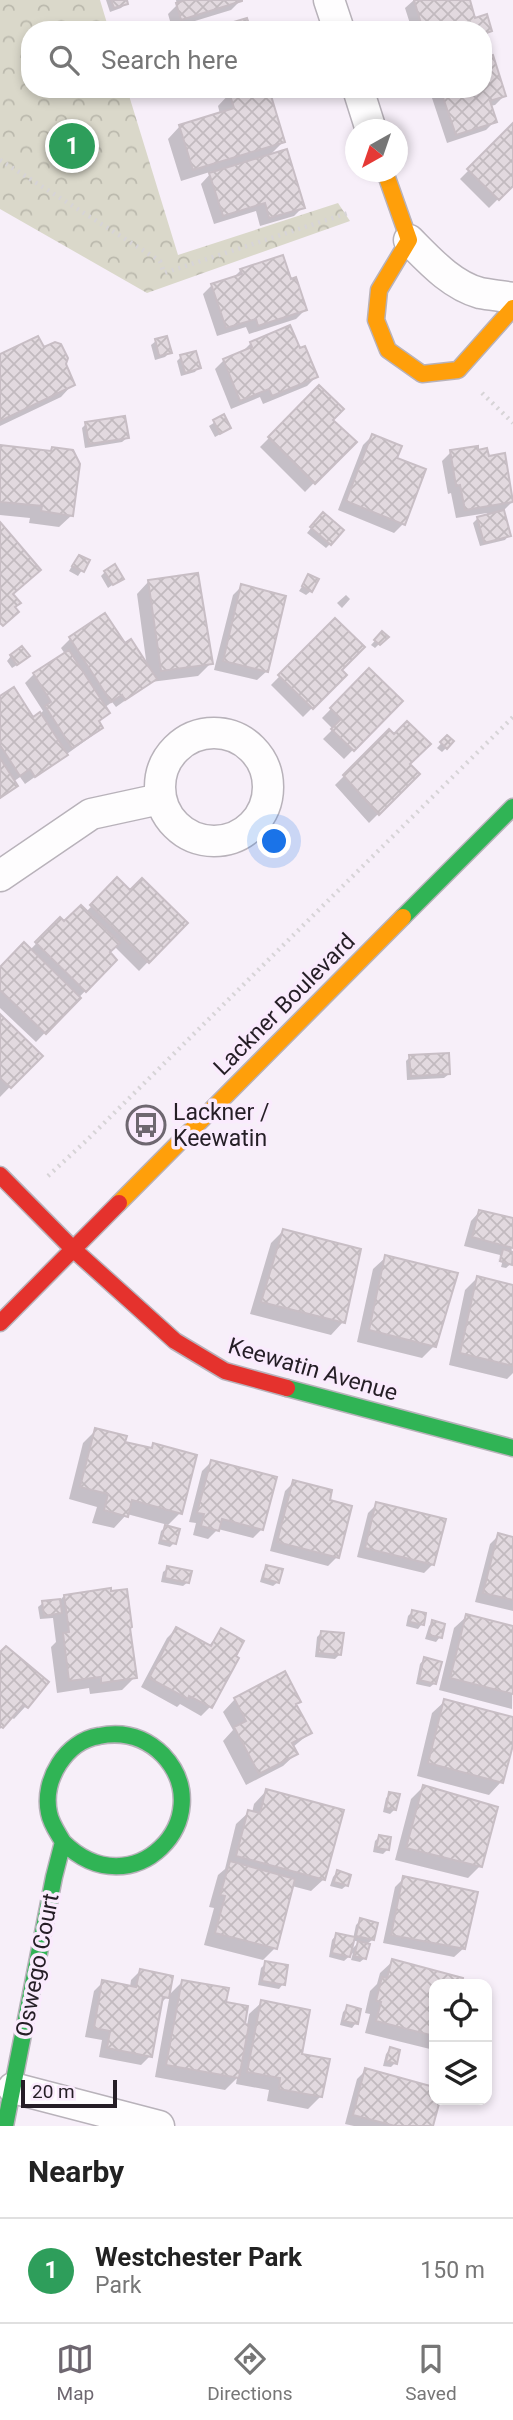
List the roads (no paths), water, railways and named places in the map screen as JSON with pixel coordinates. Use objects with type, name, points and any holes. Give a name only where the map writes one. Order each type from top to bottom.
[{"type":"street","points":[[329,0],[336,21]]},
{"type":"street","points":[[361,98],[368,119]]},
{"type":"street","points":[[389,182],[409,240],[438,270],[477,292],[513,298]]},
{"type":"street","points":[[409,240],[379,290],[376,320],[388,350],[422,374],[458,370],[513,308]]},
{"type":"street","points":[[0,876],[91,814],[160,799]]},
{"type":"street","name":"Lackner Boulevard","points":[[0,1323],[513,807]]},
{"type":"street","name":"Keewatin Avenue","points":[[0,1175],[73,1249],[174,1341],[225,1371],[513,1448]]},
{"type":"street","points":[[124,1733],[146,1741],[164,1754],[177,1773],[183,1796],[180,1819],[163,1848],[144,1862],[135,1865],[102,1866],[80,1858],[63,1842],[49,1814],[49,1791],[55,1769],[79,1743],[100,1735],[124,1733]]},
{"type":"street","name":"Oswego Court","points":[[5,2126],[63,1842]]},
{"type":"street","points":[[13,2088],[159,2126]]},
{"type":"place","name":"Westchester Park","points":[[72,146]]},
{"type":"place","name":"Lackner / Keewatin","points":[[146,1125]]}]
